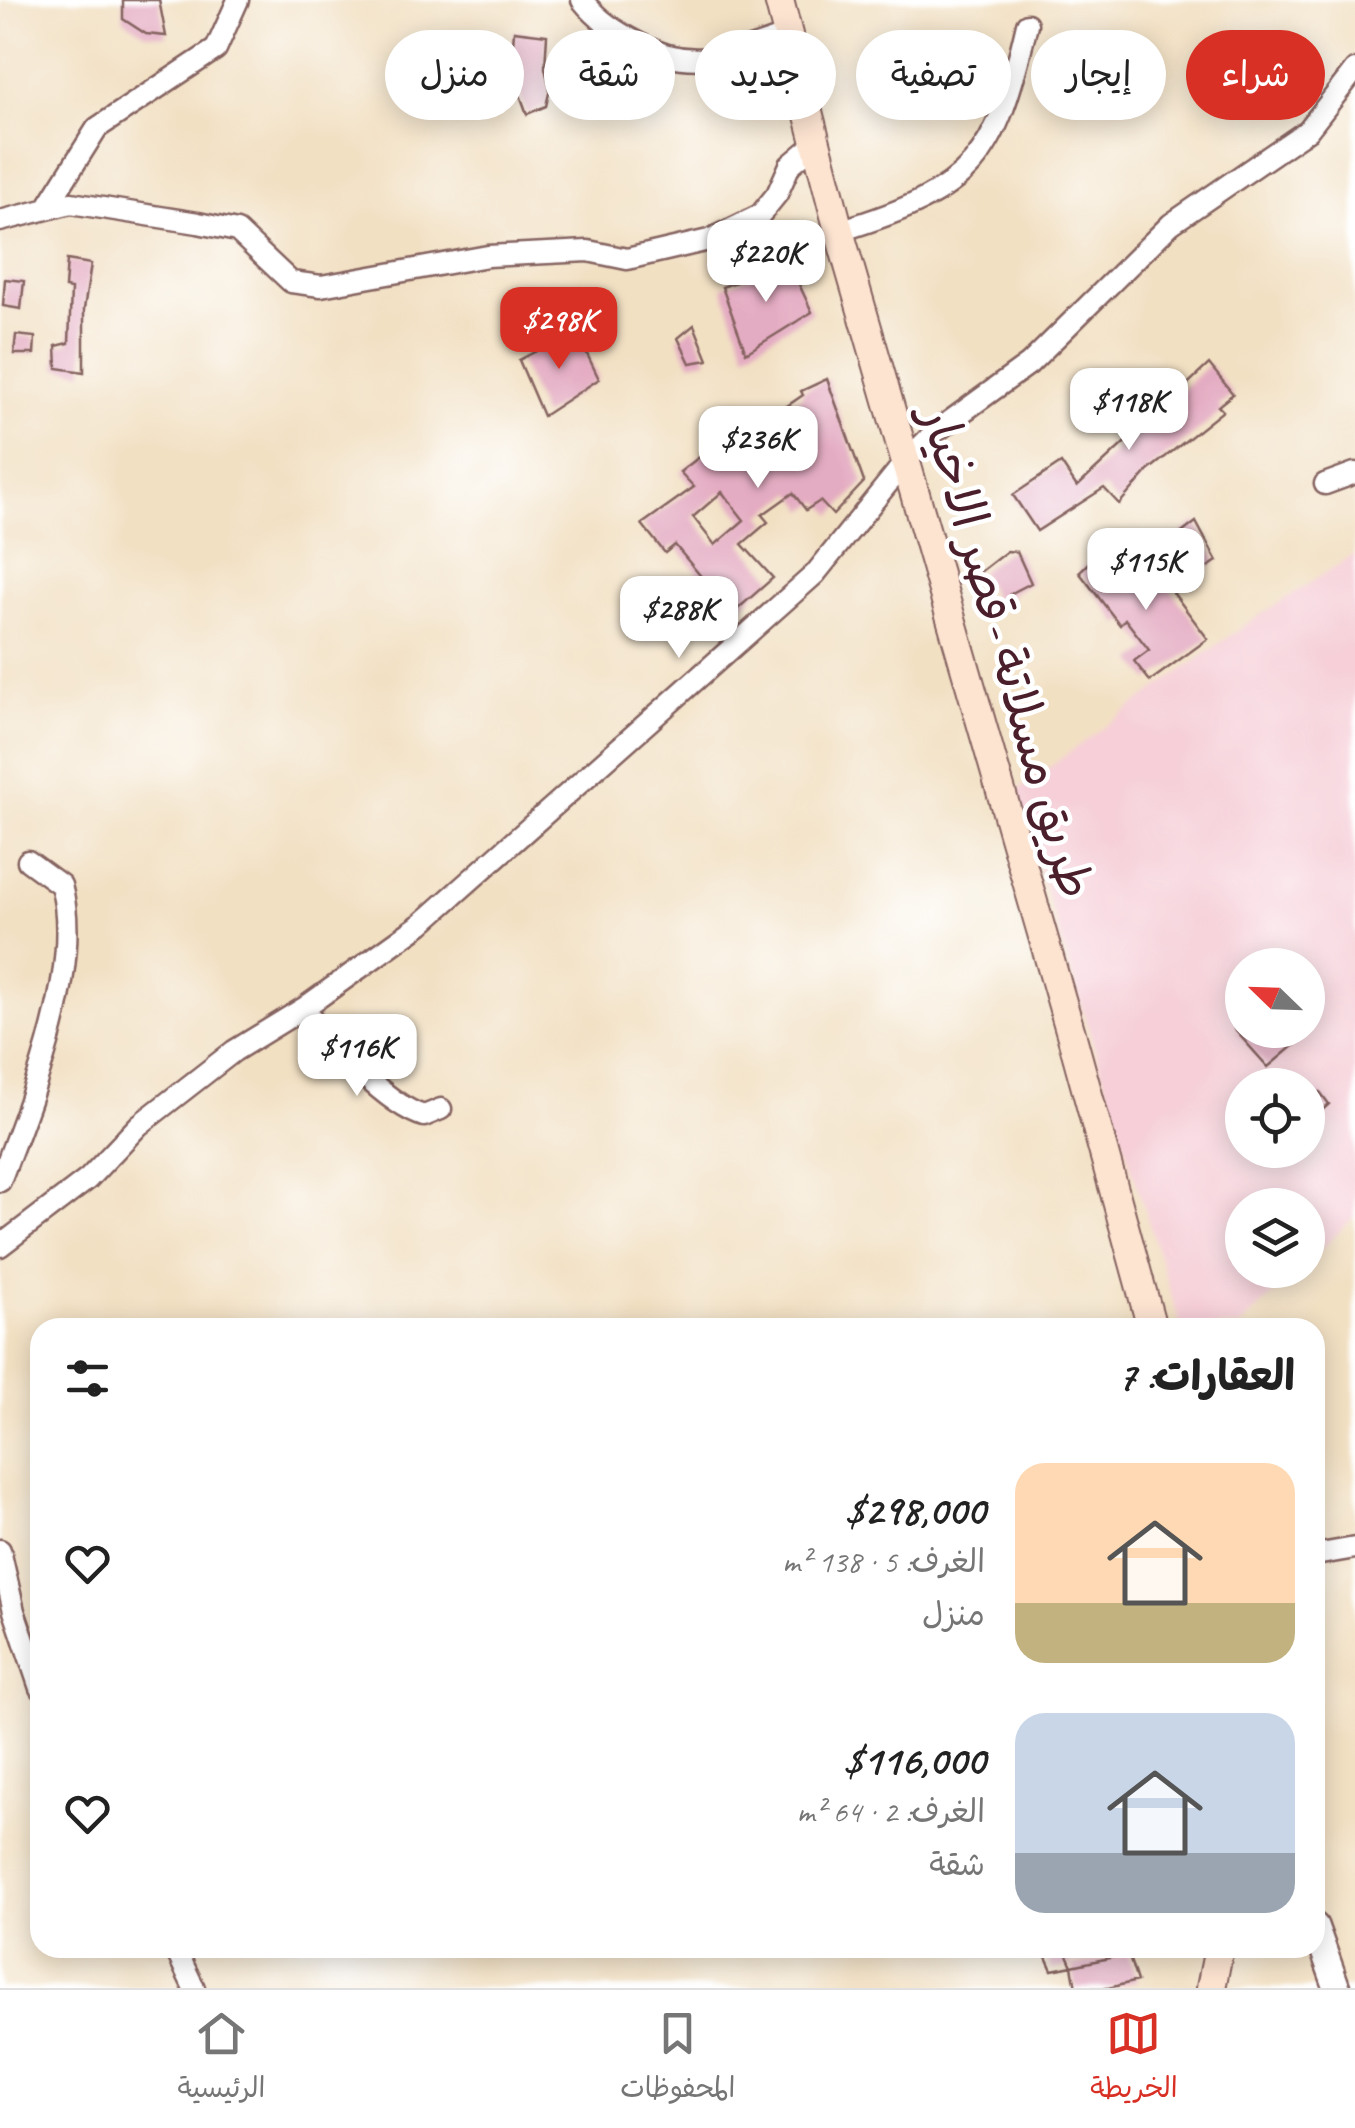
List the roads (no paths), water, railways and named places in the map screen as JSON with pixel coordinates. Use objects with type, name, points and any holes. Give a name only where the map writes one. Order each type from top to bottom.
[{"type":"main road","name":"طريق مسلاتة -قصر الاخيار","points":[[779,0],[787,30]]},
{"type":"main road","name":"طريق مسلاتة -قصر الاخيار","points":[[810,120],[1149,1318]]},
{"type":"main road","points":[[1211,1988],[1217,1958]]},
{"type":"street","points":[[48,206],[97,128],[216,49],[238,0]]},
{"type":"street","points":[[582,0],[612,30],[662,56],[695,61]]},
{"type":"street","points":[[839,231],[924,202],[956,182],[982,156],[1003,119],[1028,24]]},
{"type":"street","points":[[0,1246],[88,1179],[160,1108],[234,1051],[304,1008],[421,924],[797,591],[935,432],[1029,364],[1171,224],[1308,130],[1355,70]]},
{"type":"street","points":[[0,221],[48,206],[104,207],[236,231],[291,282],[320,286],[488,256],[588,252],[627,259],[681,249],[760,214],[777,194],[790,165],[816,144]]},
{"type":"street","points":[[1325,484],[1355,473]]},
{"type":"street","points":[[0,1180],[49,1030],[66,933],[62,885],[28,861]]},
{"type":"street","points":[[304,1008],[326,1042],[392,1097],[424,1116],[441,1108]]},
{"type":"street","points":[[1325,1552],[1355,1548]]},
{"type":"street","points":[[0,1550],[30,1658]]},
{"type":"street","points":[[1325,1954],[1337,1988]]},
{"type":"street","points":[[180,1958],[194,1988]]}]
